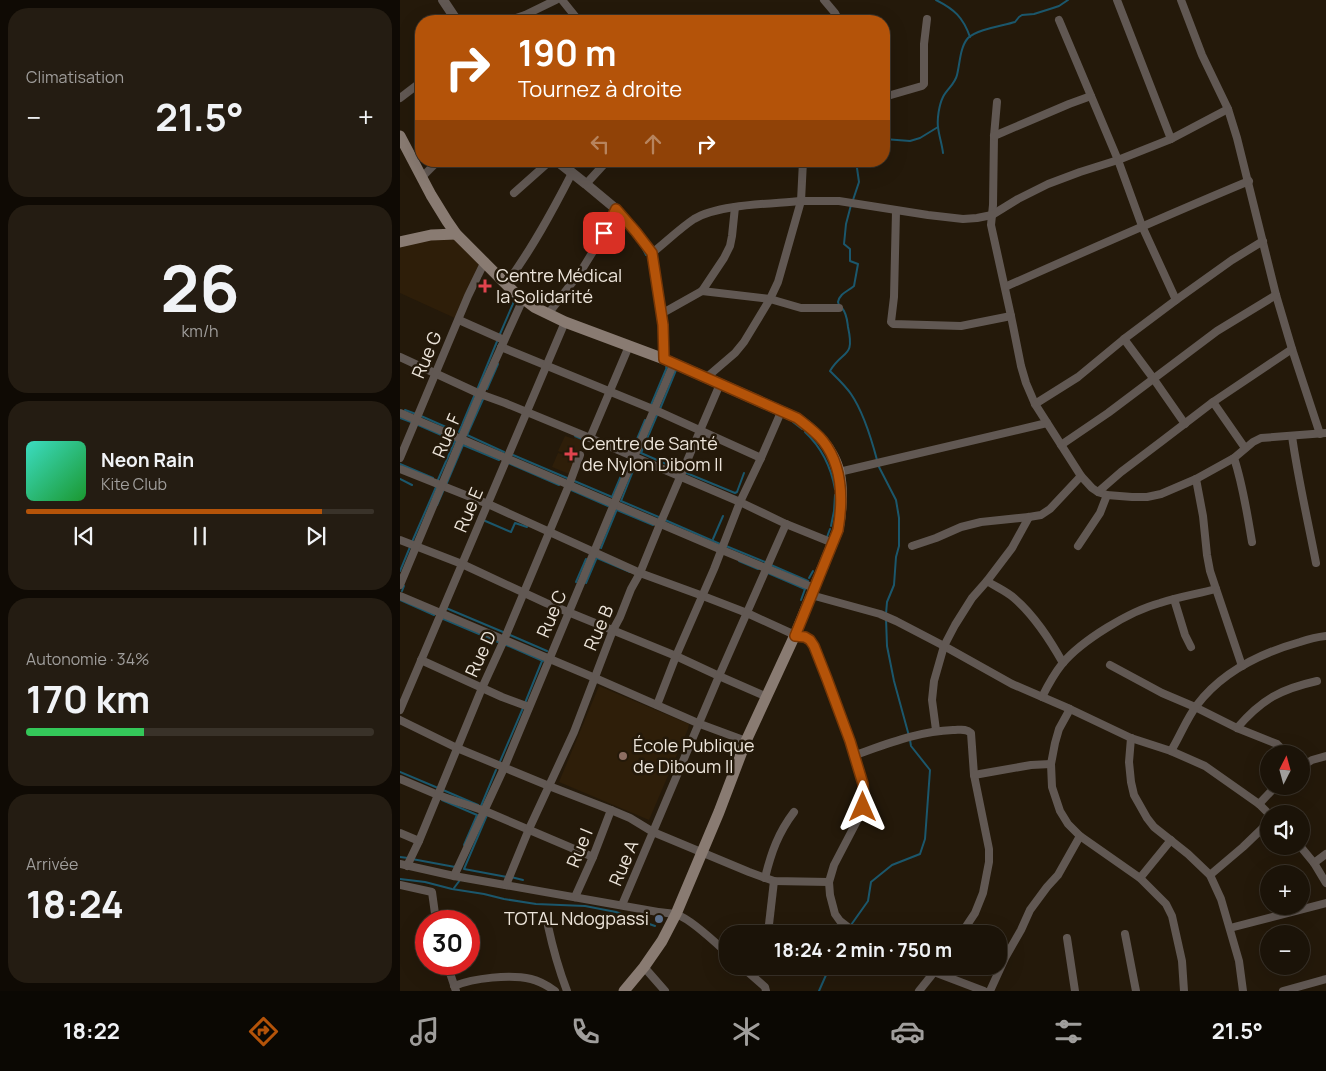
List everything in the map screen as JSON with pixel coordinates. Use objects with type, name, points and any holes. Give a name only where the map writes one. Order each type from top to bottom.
[{"type":"main road","points":[[400,136],[415,164]]},
{"type":"main road","points":[[417,167],[456,234],[506,284],[534,307],[565,322],[707,377],[797,418],[823,441],[839,472],[840,517],[838,530],[795,636],[746,741],[719,812],[676,914],[662,941],[624,991]]},
{"type":"main road","points":[[400,242],[431,235],[456,234]]},
{"type":"street","points":[[443,0],[452,15]]},
{"type":"street","points":[[525,15],[556,0]]},
{"type":"street","points":[[562,0],[574,15]]},
{"type":"street","points":[[824,0],[836,15]]},
{"type":"street","points":[[1117,0],[1171,139]]},
{"type":"street","points":[[997,102],[991,225],[1020,366],[1035,404],[1081,476],[1089,485],[1098,492],[1107,495],[1132,498],[1160,494],[1196,479],[1234,458],[1253,442],[1261,438],[1323,434],[1292,349],[1276,295],[1249,181],[1228,109],[1195,38],[1181,0]]},
{"type":"street","points":[[890,95],[924,84],[924,44],[927,19]]},
{"type":"street","points":[[1059,20],[1118,160],[1142,226],[1176,300]]},
{"type":"street","points":[[400,98],[415,87]]},
{"type":"street","points":[[994,136],[1091,96]]},
{"type":"street","points":[[652,253],[694,219],[710,211],[735,207],[801,201],[839,201],[896,211],[963,219],[992,215],[1048,184],[1118,160],[1171,139],[1228,109]]},
{"type":"street","points":[[422,177],[432,167]]},
{"type":"street","points":[[514,193],[543,167]]},
{"type":"street","points":[[564,167],[616,209],[652,253],[669,361]]},
{"type":"street","points":[[586,184],[602,167]]},
{"type":"street","points":[[707,377],[744,342],[778,282],[801,201],[803,167]]},
{"type":"street","points":[[506,284],[539,236],[572,173]]},
{"type":"street","points":[[1005,287],[1249,181]]},
{"type":"street","points":[[661,314],[702,291],[730,246],[735,207]]},
{"type":"street","points":[[548,314],[581,271],[616,209]]},
{"type":"street","points":[[896,211],[894,297],[891,322],[893,324],[961,326],[1011,316]]},
{"type":"street","points":[[1035,404],[1078,377],[1176,300],[1232,260],[1263,241]]},
{"type":"street","name":"Rue G","points":[[400,458],[484,261]]},
{"type":"street","points":[[702,291],[770,299],[801,308],[839,308]]},
{"type":"street","points":[[1061,445],[1108,413],[1217,331],[1276,295]]},
{"type":"street","name":"Rue F","points":[[400,585],[480,394],[523,299]]},
{"type":"street","name":"Rue G","points":[[459,320],[546,366],[655,410],[761,458]]},
{"type":"street","name":"Rue E","points":[[400,710],[565,322]]},
{"type":"street","points":[[1124,339],[1185,424]]},
{"type":"street","points":[[590,438],[629,346]]},
{"type":"street","points":[[1098,492],[1120,472],[1213,402],[1292,349]]},
{"type":"street","points":[[400,357],[480,394],[590,438],[833,543]]},
{"type":"street","name":"Rue C","points":[[454,876],[504,768],[655,410],[669,361]]},
{"type":"street","name":"Rue B","points":[[506,885],[529,829],[570,741],[613,630],[640,573],[720,384]]},
{"type":"street","points":[[1213,402],[1245,448]]},
{"type":"street","points":[[657,705],[722,550],[740,502],[781,412]]},
{"type":"street","points":[[400,413],[766,569],[812,592],[896,621],[1012,684],[1131,738],[1205,766],[1258,804],[1267,795]]},
{"type":"street","points":[[839,472],[1047,423]]},
{"type":"street","points":[[1292,436],[1316,563]]},
{"type":"street","name":"Rue D","points":[[404,865],[419,841],[580,455]]},
{"type":"street","points":[[1234,458],[1240,476],[1252,542]]},
{"type":"street","points":[[400,469],[488,504],[640,573],[703,596],[795,636],[805,637],[810,640],[814,646],[850,741],[863,784],[863,807],[834,865],[829,882],[835,914],[845,925]]},
{"type":"street","points":[[912,546],[962,527],[981,522],[1029,518],[1041,514],[1050,509],[1081,476]]},
{"type":"street","points":[[1196,479],[1203,516],[1207,554],[1216,589],[1242,666]]},
{"type":"street","points":[[1078,546],[1100,513],[1107,495]]},
{"type":"street","points":[[936,730],[932,700],[934,681],[944,646],[972,598],[988,581],[1012,548],[1029,518]]},
{"type":"street","name":"Rue A","points":[[622,905],[786,524]]},
{"type":"street","points":[[400,540],[462,564],[768,697]]},
{"type":"street","points":[[988,581],[1013,597],[1027,611],[1046,634],[1063,663]]},
{"type":"street","points":[[1042,697],[1050,682],[1070,655],[1113,624],[1158,603],[1216,589]]},
{"type":"street","points":[[400,596],[700,724],[746,741]]},
{"type":"street","points":[[1174,599],[1185,635],[1191,647]]},
{"type":"street","points":[[1171,752],[1196,707],[1221,680],[1242,666],[1280,647],[1318,636],[1326,636]]},
{"type":"street","points":[[421,660],[502,698],[529,707]]},
{"type":"street","points":[[1110,665],[1162,693],[1278,745]]},
{"type":"street","points":[[1237,728],[1246,717],[1264,702],[1283,690],[1317,681]]},
{"type":"street","points":[[1070,709],[1058,729],[1051,764],[1052,787],[1060,810],[1068,824],[1080,836],[1140,878],[1166,904],[1172,916],[1182,961],[1184,991]]},
{"type":"street","points":[[400,720],[457,748],[630,818],[653,832],[765,878],[774,881],[829,882]]},
{"type":"street","points":[[855,755],[898,740],[936,730],[970,731],[972,736],[974,775],[989,862],[983,893],[968,925]]},
{"type":"street","points":[[1131,738],[1129,762],[1134,795],[1154,827],[1210,875],[1220,899],[1240,962],[1243,991]]},
{"type":"street","points":[[1310,761],[1326,756]]},
{"type":"street","points":[[974,775],[1031,765],[1051,764]]},
{"type":"street","points":[[400,779],[438,795],[485,811],[593,857]]},
{"type":"street","name":"Rue I","points":[[575,897],[611,810]]},
{"type":"street","points":[[765,878],[775,844],[794,812]]},
{"type":"street","points":[[1210,875],[1260,831]]},
{"type":"street","points":[[400,833],[419,841]]},
{"type":"street","points":[[990,991],[1005,958],[1022,930],[1030,910],[1058,875],[1080,836]]},
{"type":"street","points":[[1140,878],[1171,840]]},
{"type":"street","points":[[1314,863],[1326,854]]},
{"type":"street","points":[[1307,855],[1326,883]]},
{"type":"street","points":[[404,865],[454,876],[676,914],[684,918],[719,947]]},
{"type":"street","points":[[769,925],[774,881]]},
{"type":"street","points":[[400,885],[432,892],[434,910]]},
{"type":"street","points":[[1230,928],[1326,903]]},
{"type":"street","points":[[548,926],[560,973],[567,991]]},
{"type":"street","points":[[1125,934],[1136,991]]},
{"type":"street","points":[[1067,938],[1075,991]]},
{"type":"street","points":[[644,967],[665,991]]},
{"type":"street","points":[[451,975],[455,989],[484,979],[510,978],[534,980],[555,991]]},
{"type":"street","points":[[751,975],[765,987],[766,991]]},
{"type":"street","points":[[919,991],[931,975]]},
{"type":"street","points":[[949,975],[984,991]]},
{"type":"street","points":[[1284,991],[1326,979]]},
{"type":"shaded area","points":[[459,230],[485,256],[457,319],[400,293],[400,241]]},
{"type":"shaded area","name":"Centre de Santé de Nylon Dibom II","points":[[565,436],[574,439],[575,436],[584,440],[569,474],[552,467],[558,453],[564,455],[564,453],[558,451]]},
{"type":"shaded area","name":"École Publique de Diboum II","points":[[599,686],[689,724],[649,820],[559,782]]},
{"type":"waterway","points":[[936,0],[957,14],[970,37]]},
{"type":"waterway","points":[[943,153],[938,127],[939,108],[943,97],[956,78],[962,50],[968,38],[984,30],[1015,22],[1022,15],[1034,14],[1059,6],[1068,0]]},
{"type":"waterway","points":[[890,139],[910,141],[920,138],[938,127]]},
{"type":"waterway","points":[[853,200],[859,182],[857,167]]},
{"type":"waterway","points":[[839,305],[840,297],[854,286],[858,264],[850,261],[850,249],[844,244],[846,224],[851,205]]},
{"type":"waterway","points":[[643,249],[646,255]]},
{"type":"waterway","points":[[500,334],[515,299],[513,298]]},
{"type":"waterway","points":[[842,308],[847,317],[850,344],[849,349],[830,371],[851,394],[859,408],[877,460]]},
{"type":"waterway","points":[[477,390],[498,339]]},
{"type":"waterway","points":[[487,389],[498,364]]},
{"type":"waterway","points":[[651,405],[666,367]]},
{"type":"waterway","points":[[660,409],[676,370]]},
{"type":"waterway","points":[[459,432],[475,394]]},
{"type":"waterway","points":[[484,397],[467,435],[504,452]]},
{"type":"waterway","points":[[405,410],[416,414]]},
{"type":"waterway","points":[[641,453],[657,415]]},
{"type":"waterway","points":[[421,416],[455,431]]},
{"type":"waterway","points":[[400,418],[411,422]]},
{"type":"waterway","points":[[632,451],[645,420]]},
{"type":"waterway","points":[[793,422],[802,429]]},
{"type":"waterway","points":[[416,424],[455,441]]},
{"type":"waterway","points":[[805,432],[816,444],[824,458],[831,473],[835,489]]},
{"type":"waterway","points":[[575,436],[584,440]]},
{"type":"waterway","points":[[437,482],[455,441]]},
{"type":"waterway","points":[[446,485],[463,445],[499,460]]},
{"type":"waterway","points":[[641,453],[680,470]]},
{"type":"waterway","points":[[513,455],[567,478]]},
{"type":"waterway","points":[[612,497],[629,457]]},
{"type":"waterway","points":[[621,501],[637,461]]},
{"type":"waterway","points":[[508,463],[559,485]]},
{"type":"waterway","points":[[400,464],[433,478]]},
{"type":"waterway","points":[[878,465],[896,500],[899,518],[899,546],[896,557],[894,585],[887,602],[886,614]]},
{"type":"waterway","points":[[684,472],[735,493],[744,473]]},
{"type":"waterway","points":[[400,479],[412,485]]},
{"type":"waterway","points":[[572,480],[612,497]]},
{"type":"waterway","points":[[412,542],[436,487]]},
{"type":"waterway","points":[[437,505],[444,489]]},
{"type":"waterway","points":[[569,489],[608,506]]},
{"type":"waterway","points":[[831,526],[835,495]]},
{"type":"waterway","points":[[621,501],[661,518]]},
{"type":"waterway","points":[[601,548],[617,509]]},
{"type":"waterway","points":[[617,510],[653,525]]},
{"type":"waterway","points":[[713,539],[723,516]]},
{"type":"waterway","points":[[483,520],[511,532],[515,523],[527,527]]},
{"type":"waterway","points":[[665,520],[720,544]]},
{"type":"waterway","points":[[827,537],[830,529]]},
{"type":"waterway","points":[[726,546],[765,562]]},
{"type":"waterway","points":[[400,571],[410,547]]},
{"type":"waterway","points":[[586,583],[597,557]]},
{"type":"waterway","points":[[597,558],[630,572]]},
{"type":"waterway","points":[[576,582],[586,559]]},
{"type":"waterway","points":[[739,561],[758,569]]},
{"type":"waterway","points":[[771,565],[808,581]]},
{"type":"waterway","points":[[809,578],[813,571]]},
{"type":"waterway","points":[[768,573],[805,589]]},
{"type":"waterway","points":[[402,591],[404,586]]},
{"type":"waterway","points":[[801,600],[805,589]]},
{"type":"waterway","points":[[400,600],[434,615]]},
{"type":"waterway","points":[[446,608],[503,632]]},
{"type":"waterway","points":[[441,618],[498,642]]},
{"type":"waterway","points":[[886,618],[887,646],[894,681],[909,736]]},
{"type":"waterway","points":[[510,635],[547,651]]},
{"type":"waterway","points":[[504,644],[543,661]]},
{"type":"waterway","points":[[525,703],[542,661]]},
{"type":"waterway","points":[[499,764],[523,708]]},
{"type":"waterway","points":[[851,925],[868,901],[871,882],[892,865],[920,854],[925,839],[930,770],[911,746],[910,740]]},
{"type":"waterway","points":[[481,806],[496,770]]},
{"type":"waterway","points":[[400,772],[438,788]]},
{"type":"waterway","points":[[443,790],[478,805]]},
{"type":"waterway","points":[[442,800],[477,815],[464,845]]},
{"type":"waterway","points":[[487,815],[464,869],[507,877]]},
{"type":"waterway","points":[[400,857],[408,858]]},
{"type":"waterway","points":[[412,859],[455,867],[456,865]]},
{"type":"waterway","points":[[511,877],[523,880]]},
{"type":"waterway","points":[[400,879],[425,882],[452,889],[536,904],[585,906],[616,912],[655,926]]},
{"type":"waterway","points":[[454,888],[460,880]]},
{"type":"waterway","points":[[819,991],[826,975]]},
{"type":"place","name":"Centre Médical la Solidarité","points":[[485,286]]},
{"type":"place","name":"Centre de Santé de Nylon Dibom II","points":[[571,454]]},
{"type":"place","name":"École Publique de Diboum II","points":[[623,756]]},
{"type":"place","name":"TOTAL Ndogpassi","points":[[659,919]]},
{"type":"route","points":[[604,233],[616,209],[652,253],[663,325],[664,359],[797,418],[823,441],[833,458],[839,472],[840,517],[838,530],[795,636],[805,637],[814,646],[850,741],[863,784],[863,807]]}]
